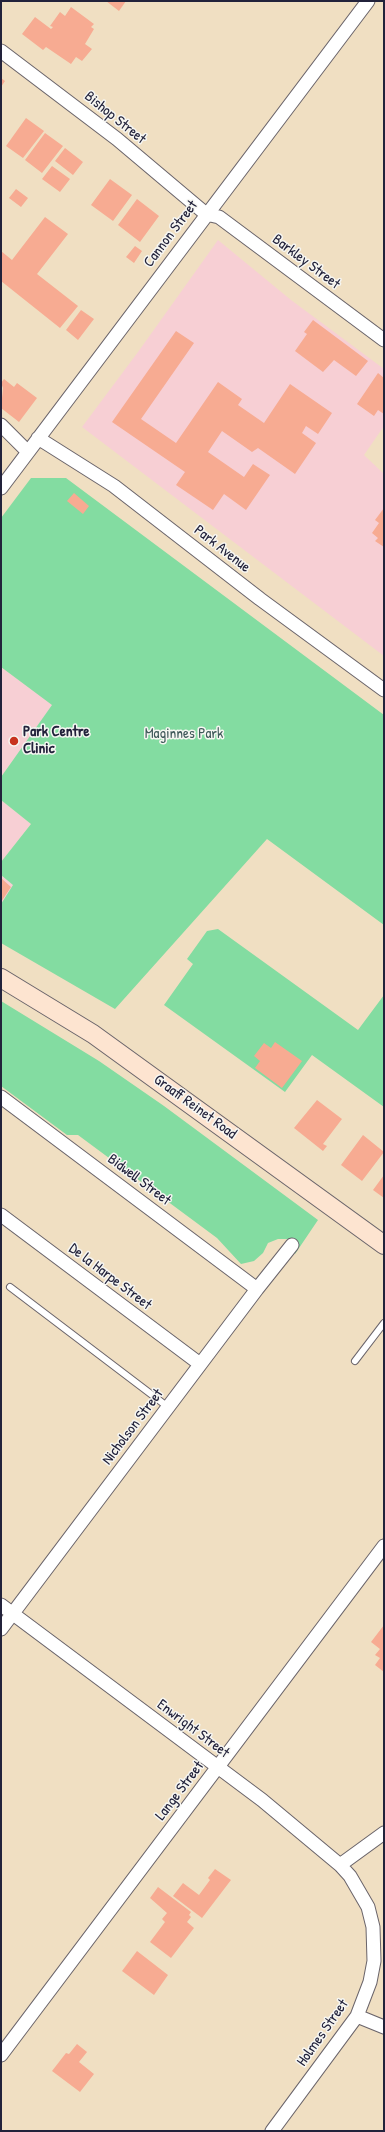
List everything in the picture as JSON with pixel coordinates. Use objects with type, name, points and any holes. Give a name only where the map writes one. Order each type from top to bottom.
[{"type":"main road","name":"Graaff Reinet Road","points":[[1,978],[93,1034],[384,1245]]},
{"type":"street","name":"Cannon Street","points":[[1,488],[362,3]]},
{"type":"street","name":"Bishop Street","points":[[1,51],[112,134],[206,214]]},
{"type":"street","name":"Barkley Street","points":[[206,214],[219,217],[384,340]]},
{"type":"street","points":[[1,425],[28,452]]},
{"type":"street","name":"Park Avenue","points":[[38,438],[114,486],[260,599],[384,690]]},
{"type":"street","name":"Bidwell Street","points":[[1,1097],[257,1288]]},
{"type":"street","name":"De la Harpe Street","points":[[1,1215],[200,1364]]},
{"type":"street","name":"Nicholson Street","points":[[1,1629],[257,1288],[292,1245]]},
{"type":"street","name":"Lange Street","points":[[2,2052],[384,1546]]},
{"type":"street","name":"Enwright Street","points":[[1,1605],[262,1800],[340,1865],[350,1876]]},
{"type":"street","points":[[340,1865],[384,1833]]},
{"type":"street","name":"Holmes Street","points":[[272,2131],[358,2016],[370,1982],[374,1942],[368,1907],[350,1876]]},
{"type":"street","points":[[358,2016],[384,2027]]},
{"type":"lane","points":[[10,1287],[168,1407]]},
{"type":"lane","points":[[355,1360],[384,1324]]},
{"type":"shaded area","points":[[218,240],[291,300],[384,369],[384,426],[364,455],[384,474],[384,656],[82,427]]},
{"type":"shaded area","name":"Park Centre Clinic","points":[[1,667],[53,705],[1,777]]},
{"type":"shaded area","points":[[1,800],[31,824],[1,862]]},
{"type":"shaded area","points":[[1,875],[14,885],[1,904]]},
{"type":"green space","name":"Maginnes Park","points":[[31,478],[66,478],[384,715],[384,925],[267,839],[115,1009],[1,943],[1,904],[13,885],[1,875],[1,862],[31,824],[1,800],[1,777],[52,705],[1,667],[1,518]]},
{"type":"green space","points":[[218,929],[358,1030],[384,995],[384,1107],[312,1055],[285,1092],[164,1005],[193,964],[187,959],[207,931]]},
{"type":"green space","points":[[1,1001],[99,1061],[164,1106],[318,1220],[295,1254],[292,1243],[287,1239],[278,1239],[268,1243],[263,1253],[254,1261],[241,1264],[217,1238],[78,1135],[67,1135],[1,1086]]},
{"type":"building","points":[[106,1],[126,1],[119,11]]},
{"type":"building","points":[[71,7],[94,24],[91,27],[94,29],[85,44],[92,49],[82,61],[76,57],[71,64],[46,47],[43,50],[22,34],[35,17],[51,29],[53,27],[50,26],[60,12],[65,16]]},
{"type":"building","points":[[1,78],[5,81],[1,87]]},
{"type":"building","points":[[26,118],[44,131],[23,158],[6,146]]},
{"type":"building","points":[[45,133],[63,146],[42,173],[25,160]]},
{"type":"building","points":[[65,148],[83,162],[73,175],[55,161]]},
{"type":"building","points":[[52,166],[70,179],[60,192],[42,179]]},
{"type":"building","points":[[110,179],[132,195],[113,221],[91,205]]},
{"type":"building","points":[[16,189],[28,198],[21,207],[9,198]]},
{"type":"building","points":[[137,199],[159,216],[140,242],[118,225]]},
{"type":"building","points":[[45,217],[68,234],[37,274],[78,306],[60,328],[1,281],[1,251],[12,260]]},
{"type":"building","points":[[135,246],[142,251],[134,263],[126,257]]},
{"type":"building","points":[[81,310],[94,319],[78,340],[66,330]]},
{"type":"building","points":[[313,320],[368,361],[356,376],[334,360],[323,372],[295,351],[307,334],[304,332]]},
{"type":"building","points":[[176,331],[194,343],[141,419],[176,443],[218,382],[242,399],[238,405],[264,423],[290,384],[332,413],[318,434],[306,426],[302,433],[316,443],[295,474],[258,448],[252,452],[222,431],[208,452],[244,477],[253,464],[270,475],[246,510],[224,494],[213,510],[176,485],[185,472],[112,422]]},
{"type":"building","points":[[378,373],[384,378],[384,414],[378,410],[374,416],[357,404]]},
{"type":"building","points":[[4,379],[14,387],[17,383],[37,398],[19,422],[1,408],[3,388],[1,383]]},
{"type":"building","points":[[74,493],[89,506],[83,514],[67,501]]},
{"type":"building","points":[[384,508],[384,547],[375,541],[378,538],[372,533],[379,523],[375,520]]},
{"type":"building","points":[[1,878],[11,887],[1,902]]},
{"type":"building","points":[[275,1042],[302,1061],[282,1088],[255,1068],[260,1061],[254,1056],[264,1043],[271,1048]]},
{"type":"building","points":[[317,1100],[342,1119],[323,1144],[327,1146],[323,1151],[294,1128]]},
{"type":"building","points":[[363,1135],[384,1152],[362,1181],[341,1165]]},
{"type":"building","points":[[384,1175],[384,1198],[373,1190]]},
{"type":"building","points":[[384,1625],[384,1672],[375,1665],[380,1658],[375,1655],[380,1649],[371,1642]]},
{"type":"building","points":[[215,1869],[231,1880],[202,1918],[173,1896],[183,1883],[199,1895],[210,1880],[208,1878]]},
{"type":"building","points":[[158,1887],[191,1912],[189,1915],[191,1917],[187,1922],[194,1928],[171,1958],[150,1942],[165,1922],[162,1919],[167,1913],[150,1898]]},
{"type":"building","points":[[137,1951],[168,1975],[154,1995],[122,1971]]},
{"type":"building","points":[[77,2044],[87,2052],[79,2062],[94,2074],[80,2092],[52,2071],[66,2053],[69,2054]]},
{"type":"place","name":"Park Centre Clinic","points":[[14,741]]}]
